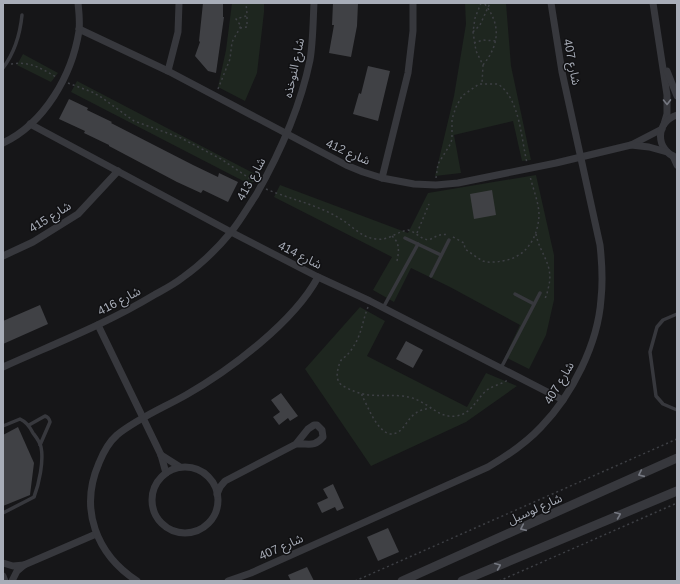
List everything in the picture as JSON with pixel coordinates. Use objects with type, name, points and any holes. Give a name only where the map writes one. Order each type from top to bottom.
[{"type":"street","points":[[3,143],[30,124],[54,97],[71,65],[79,29],[78,3]]},
{"type":"street","points":[[168,71],[178,32],[179,3]]},
{"type":"street","name":"شارع النوخذه","points":[[286,134],[300,99],[308,65],[312,39],[314,3]]},
{"type":"street","points":[[382,178],[408,73],[413,31],[413,3]]},
{"type":"street","name":"شارع 407","points":[[228,581],[488,467],[515,449],[541,428],[574,383],[589,351],[594,334],[601,301],[602,270],[600,244],[562,72],[551,3]]},
{"type":"street","points":[[653,3],[667,95],[667,114],[660,134],[661,144],[672,155],[677,165]]},
{"type":"street","name":"شارع 412","points":[[79,29],[168,71],[346,165],[382,178],[414,184],[436,185],[458,183],[582,157],[631,145],[663,127],[670,118],[677,115]]},
{"type":"street","points":[[660,51],[670,81],[677,96]]},
{"type":"street","name":"شارع 414","points":[[30,124],[231,232],[563,400]]},
{"type":"street","name":"شارع 413","points":[[231,232],[261,186],[286,134]]},
{"type":"street","name":"شارع 412","points":[[631,145],[649,147],[672,155]]},
{"type":"street","name":"شارع 415","points":[[3,256],[33,242],[78,214],[118,171]]},
{"type":"street","name":"شارع 416","points":[[3,367],[98,325],[182,279],[231,232]]},
{"type":"street","points":[[137,581],[116,564],[106,551],[96,534],[92,522],[90,501],[92,481],[102,456],[117,435],[143,417],[209,381],[255,347],[300,303],[312,288],[318,276]]},
{"type":"street","points":[[98,325],[161,455],[166,473]]},
{"type":"street","points":[[217,495],[220,487],[225,481],[296,444]]},
{"type":"street","points":[[161,455],[180,467]]},
{"type":"street","name":"شارع لوسيل","points":[[402,581],[677,458]]},
{"type":"street","points":[[180,467],[195,468],[207,476],[212,481],[218,500],[215,512],[205,526],[189,533],[177,532],[166,528],[158,519],[152,503],[155,486],[158,481],[166,473],[180,467]]},
{"type":"street","points":[[207,476],[225,481]]},
{"type":"street","points":[[462,581],[677,491]]},
{"type":"street","points":[[3,563],[13,566],[24,565],[96,534]]},
{"type":"street","points":[[12,581],[17,572],[24,565]]},
{"type":"street","points":[[3,576],[5,581]]},
{"type":"lane","points":[[4,67],[17,43],[21,29],[22,15]]},
{"type":"lane","points":[[405,238],[441,255]]},
{"type":"lane","points":[[431,276],[449,240]]},
{"type":"lane","points":[[383,308],[418,244]]},
{"type":"lane","points":[[501,368],[540,293]]},
{"type":"lane","points":[[515,294],[534,304]]},
{"type":"lane","points":[[677,314],[663,320],[657,328],[650,352],[656,396],[663,404],[677,410]]},
{"type":"lane","points":[[29,425],[45,416],[50,419],[40,445]]},
{"type":"lane","points":[[3,426],[20,420],[29,425],[40,445],[42,454],[39,486],[34,497],[3,513]]},
{"type":"path","points":[[240,28],[247,27],[246,3]]},
{"type":"path","points":[[481,3],[475,18],[473,32],[476,51],[483,65],[482,84]]},
{"type":"path","points":[[483,65],[493,51],[496,41],[495,24],[488,8],[484,3]]},
{"type":"path","points":[[473,32],[480,25],[490,3]]},
{"type":"path","points":[[215,96],[230,59],[232,42],[241,26],[236,19],[246,16]]},
{"type":"path","points":[[474,43],[488,40],[496,41]]},
{"type":"path","points":[[4,67],[24,63],[34,65],[63,80]]},
{"type":"path","points":[[71,84],[101,97],[134,121],[180,138],[204,150],[261,186]]},
{"type":"path","points":[[417,234],[429,204]]},
{"type":"path","points":[[536,232],[538,243],[547,261],[550,284],[546,298],[542,302],[536,300]]},
{"type":"path","points":[[392,236],[396,240],[398,246],[399,252],[397,261]]},
{"type":"path","points":[[370,302],[365,313],[361,332],[348,355],[341,360],[338,373],[339,382],[342,385],[362,394],[416,399],[436,412],[454,416],[462,415],[473,407],[488,390],[504,383],[515,375]]},
{"type":"path","points":[[362,394],[372,416],[383,430],[389,434],[400,432],[415,414],[423,409],[431,408]]},
{"type":"path","points":[[355,581],[677,439]]},
{"type":"path","points":[[499,581],[677,503]]},
{"type":"shaded area","points":[[232,3],[264,3],[257,73],[245,101],[218,87],[226,50]]},
{"type":"shaded area","points":[[465,3],[506,3],[511,66],[531,160],[522,161],[513,121],[454,135],[461,173],[435,176],[454,96],[466,24]]},
{"type":"shaded area","points":[[23,54],[58,73],[51,82],[17,65]]},
{"type":"shaded area","points":[[77,81],[257,175],[251,185],[71,92]]},
{"type":"shaded area","points":[[536,175],[554,255],[554,300],[546,335],[529,369],[505,357],[520,325],[450,287],[411,268],[394,302],[373,290],[392,257],[274,197],[280,185],[408,233],[428,193]]},
{"type":"shaded area","points":[[360,307],[385,321],[367,356],[467,407],[486,373],[517,386],[466,422],[371,466],[305,369]]},
{"type":"building","points":[[203,3],[223,3],[224,17],[216,73],[208,71],[195,56],[200,42]]},
{"type":"building","points":[[333,3],[358,3],[357,26],[351,57],[329,53],[334,25],[332,25]]},
{"type":"building","points":[[368,66],[390,71],[378,121],[353,114],[359,93],[361,94]]},
{"type":"building","points":[[69,99],[88,108],[87,110],[112,122],[111,123],[193,165],[218,177],[219,173],[238,182],[228,202],[203,190],[201,193],[177,182],[84,133],[85,131],[59,119]]},
{"type":"building","points":[[492,190],[496,215],[474,219],[470,194]]},
{"type":"building","points":[[40,305],[48,324],[3,344],[3,321]]},
{"type":"building","points":[[406,341],[423,350],[413,368],[396,359]]},
{"type":"building","points":[[281,393],[298,416],[290,421],[288,418],[279,425],[273,417],[280,412],[271,400]]},
{"type":"building","points":[[18,427],[34,463],[30,495],[3,506],[3,435]]},
{"type":"building","points":[[333,484],[344,508],[337,511],[335,507],[322,513],[317,503],[328,498],[323,489]]},
{"type":"building","points":[[388,528],[399,552],[378,561],[367,537]]},
{"type":"building","points":[[307,567],[314,581],[291,581],[288,575]]}]
